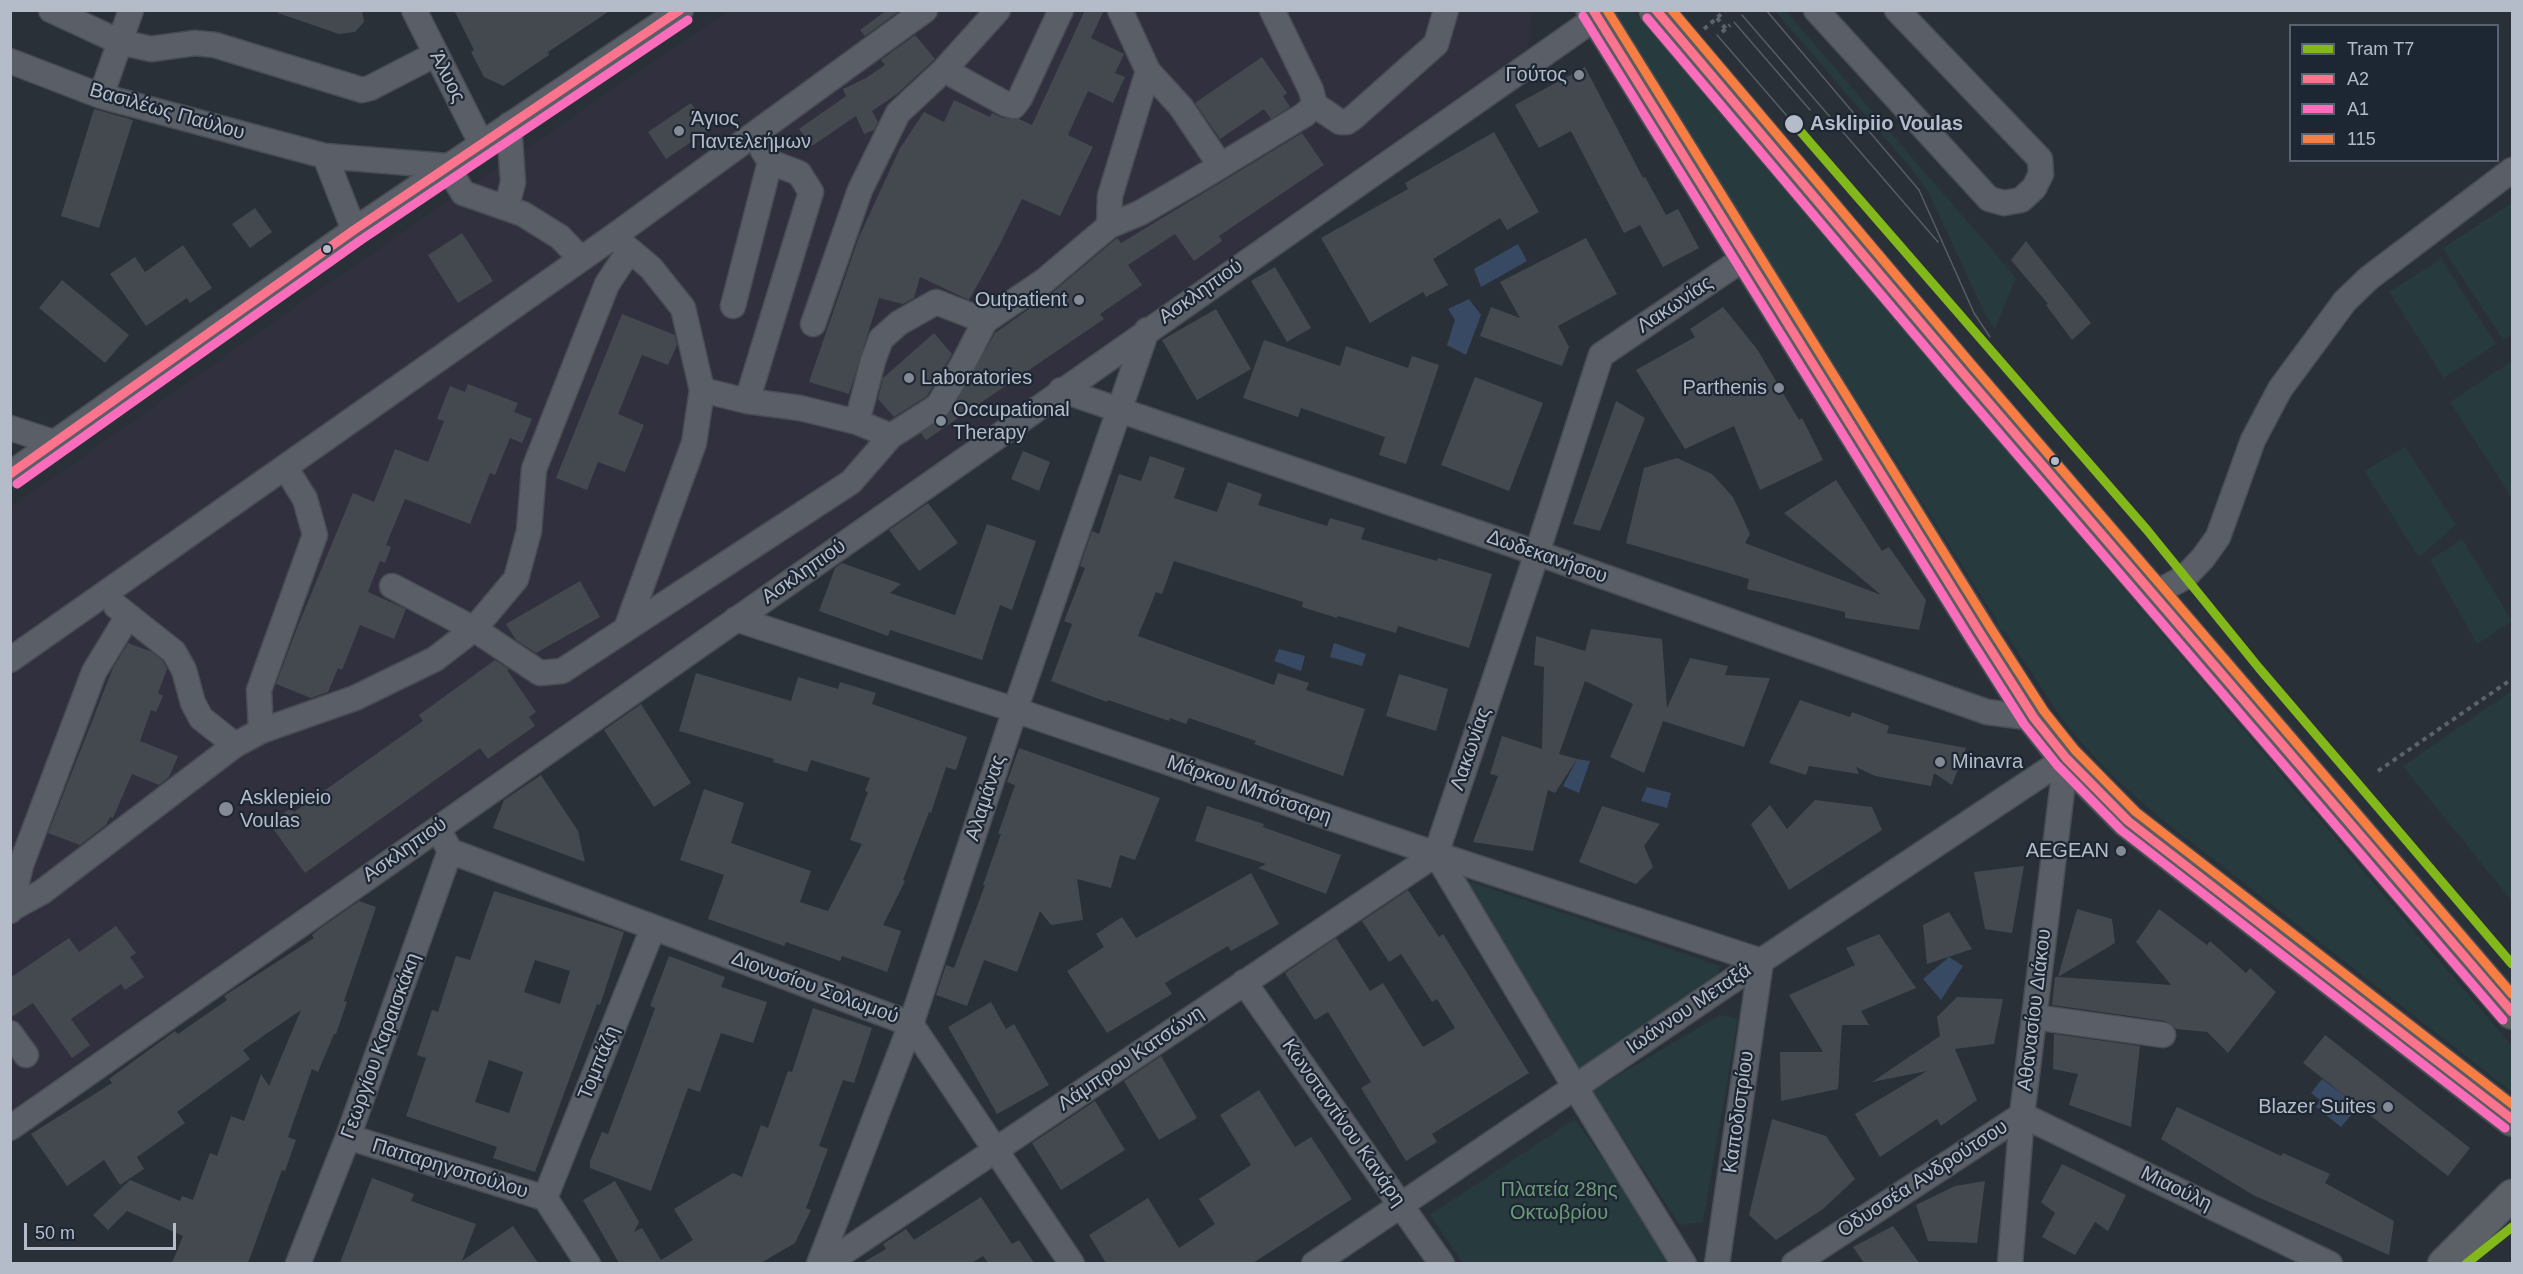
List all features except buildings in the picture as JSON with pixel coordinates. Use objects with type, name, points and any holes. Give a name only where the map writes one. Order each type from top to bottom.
[{"type":"highway","points":[[1656,10],[2512,1012]]},
{"type":"highway","points":[[1595,14],[2034,718],[2066,758],[2128,821],[2512,1119]]},
{"type":"main road","points":[[2443,1263],[2512,1195]]},
{"type":"street","points":[[51,10],[120,42],[150,49],[195,43],[215,45],[362,90],[436,54]]},
{"type":"street","points":[[101,96],[131,10]]},
{"type":"street","name":"Άλυος","points":[[414,10],[481,143]]},
{"type":"street","points":[[10,474],[354,230],[681,10]]},
{"type":"street","points":[[10,660],[581,259],[622,244],[755,136],[925,10]]},
{"type":"street","points":[[813,324],[860,190],[898,113],[944,70],[998,10]]},
{"type":"street","points":[[944,70],[1006,104],[1014,106],[1020,98],[1061,10]]},
{"type":"street","points":[[1120,10],[1148,71],[1181,107],[1220,165]]},
{"type":"street","points":[[1272,10],[1311,90],[1315,105],[1340,122],[1347,122],[1354,117],[1436,44],[1446,10]]},
{"type":"street","points":[[1816,10],[1989,199],[2004,203],[2021,200],[2034,189],[2042,174],[2040,159],[1897,10]]},
{"type":"street","name":"Ασκληπιού","points":[[10,1128],[1595,14]]},
{"type":"street","name":"Βασιλέως Παύλου","points":[[10,61],[101,96],[325,156],[447,166]]},
{"type":"street","points":[[1109,226],[1110,196],[1148,71]]},
{"type":"street","points":[[392,586],[474,629],[540,673],[562,671],[850,482],[891,436],[938,406],[985,321],[1044,281],[1109,226],[1140,213],[1304,115],[1315,105]]},
{"type":"street","points":[[507,206],[513,182],[509,125]]},
{"type":"street","points":[[747,400],[811,192],[799,173],[770,162],[755,136]]},
{"type":"street","points":[[325,156],[354,230]]},
{"type":"street","points":[[733,306],[770,162]]},
{"type":"street","points":[[447,166],[463,193],[507,206],[560,237],[581,259]]},
{"type":"street","points":[[2154,594],[2185,577],[2218,537],[2253,440],[2280,389],[2345,301],[2369,278],[2512,170]]},
{"type":"street","points":[[622,244],[651,268],[683,308],[702,390],[694,444],[626,629]]},
{"type":"street","points":[[11,910],[42,892],[235,745],[261,730],[355,698],[435,659],[474,629],[516,579],[529,531],[534,469],[622,244]]},
{"type":"street","name":"Λακωνίας","points":[[1436,854],[1537,553],[1600,355],[1746,257]]},
{"type":"street","points":[[857,422],[873,360],[881,339],[899,323],[936,302],[985,321]]},
{"type":"street","name":"Αλαμάνας","points":[[819,1263],[911,1024],[1015,710],[1147,330]]},
{"type":"street","points":[[702,390],[800,408],[857,422],[891,436]]},
{"type":"street","name":"Δωδεκανήσου","points":[[1061,390],[1537,553],[1987,712],[2034,718]]},
{"type":"street","points":[[10,428],[56,443]]},
{"type":"street","points":[[261,730],[259,690],[315,535],[305,499],[285,467]]},
{"type":"street","points":[[102,595],[174,652],[184,670],[201,718],[235,745]]},
{"type":"street","points":[[11,910],[21,865],[94,672],[128,616]]},
{"type":"street","name":"Μάρκου Μπότσαρη","points":[[736,619],[1015,710],[1436,854],[1761,961]]},
{"type":"street","name":"Ιωάννου Μεταξά","points":[[1314,1263],[2066,758]]},
{"type":"street","name":"Αθανασίου Διάκου","points":[[2010,1263],[2022,1115],[2066,758]]},
{"type":"street","points":[[438,827],[450,851]]},
{"type":"street","name":"Διονυσίου Σολωμού","points":[[450,851],[911,1024],[1071,1263]]},
{"type":"street","name":"Γεωργίου Καραισκάκη","points":[[298,1263],[348,1137],[450,851]]},
{"type":"street","points":[[1436,854],[1575,1087],[1684,1263]]},
{"type":"street","name":"Λάμπρου Κατσώνη","points":[[826,1263],[1436,854]]},
{"type":"street","name":"Τομπάζη","points":[[545,1198],[653,928]]},
{"type":"street","name":"Καποδιστρίου","points":[[1717,1263],[1761,961]]},
{"type":"street","name":"Κωνσταντίνου Κανάρη","points":[[1244,982],[1442,1263]]},
{"type":"street","points":[[2034,1017],[2163,1035]]},
{"type":"street","points":[[10,1033],[26,1055]]},
{"type":"street","name":"Οδυσσέα Ανδρούτσου","points":[[1794,1263],[2022,1115]]},
{"type":"street","name":"Μιαούλη","points":[[2022,1115],[2330,1263]]},
{"type":"street","name":"Παπαρηγοπούλου","points":[[348,1137],[545,1198],[588,1263]]},
{"type":"path","points":[[1717,18],[1726,29]]},
{"type":"path","points":[[2378,771],[2512,679]]},
{"type":"shaded area","name":"Asklepieio Voulas","points":[[728,11],[1532,11],[1528,48],[11,1110],[10,508],[343,273]]},
{"type":"green space","points":[[1614,11],[1633,11],[2512,1046],[2512,1092],[2159,817],[2110,774],[2066,725],[2004,631],[1999,629],[1996,619],[1659,87]]},
{"type":"green space","points":[[1775,11],[1786,11],[2016,278],[1995,329],[1984,312],[1928,191],[1910,167]]},
{"type":"green space","points":[[2512,203],[2512,334],[2503,340],[2443,248]]},
{"type":"green space","points":[[2441,259],[2496,344],[2444,378],[2389,292]]},
{"type":"green space","points":[[2512,361],[2512,498],[2450,402]]},
{"type":"green space","points":[[2405,447],[2456,525],[2419,557],[2364,471]]},
{"type":"green space","points":[[2462,539],[2512,621],[2477,644],[2430,560]]},
{"type":"green space","points":[[2512,691],[2512,901],[2403,766]]},
{"type":"green space","points":[[1456,877],[1720,966],[1717,982],[1582,1075]]},
{"type":"green space","points":[[1720,1015],[1738,1019],[1703,1222],[1680,1225],[1592,1091]]},
{"type":"green space","name":"Πλατεία 28ης Οκτωβρίου","points":[[1575,1119],[1674,1263],[1463,1263],[1430,1215]]},
{"type":"water","points":[[1518,244],[1527,261],[1481,287],[1474,269]]},
{"type":"water","points":[[1469,299],[1481,315],[1466,355],[1447,345],[1455,320],[1448,309]]},
{"type":"water","points":[[1334,643],[1366,654],[1362,666],[1330,657]]},
{"type":"water","points":[[1279,649],[1305,656],[1301,671],[1274,661]]},
{"type":"water","points":[[1577,759],[1590,761],[1579,793],[1563,786]]},
{"type":"water","points":[[1647,787],[1671,793],[1667,808],[1641,801]]},
{"type":"water","points":[[1949,957],[1963,966],[1941,1000],[1923,979]]},
{"type":"water","points":[[2322,1079],[2359,1106],[2341,1127],[2316,1107],[2320,1100],[2311,1093]]},
{"type":"tram line","points":[[1766,10],[1919,190],[1974,313],[1990,337]]},
{"type":"tram line","points":[[1742,15],[1938,242]]},
{"type":"tram line","points":[[1734,22],[1810,110]]},
{"type":"tram line","points":[[1717,35],[1794,124]]},
{"type":"tram line","name":"Τ7","points":[[1794,124],[2147,530],[2259,668],[2512,964]]},
{"type":"tram line","name":"Τ7","points":[[2466,1264],[2512,1227]]},
{"type":"transit line","name":"Α2","points":[[10,474],[354,230],[680,10]]},
{"type":"transit line","name":"Α2","points":[[1593,10],[1980,633],[2034,718],[2066,758],[2128,821],[2512,1119]]},
{"type":"transit line","name":"115","points":[[1607,10],[1990,627],[2044,711],[2075,750],[2136,812],[2512,1104]]},
{"type":"transit line","name":"Α2","points":[[1656,10],[1963,373],[2512,1012]]},
{"type":"transit line","name":"115","points":[[1672,10],[1972,365],[2512,994]]},
{"type":"transit line","name":"Α1","points":[[1583,16],[1970,639],[2024,724],[2057,765],[2121,830],[2505,1128]]},
{"type":"transit line","name":"Α1","points":[[1647,18],[1954,381],[2503,1020]]},
{"type":"transit line","name":"Α1","points":[[17,484],[361,240],[688,20]]},
{"type":"place","name":"Γούτος","points":[[1579,75]]},
{"type":"place","name":"Asklipiio Voulas","points":[[1794,124]]},
{"type":"place","name":"Άγιος Παντελεήμων","points":[[679,131]]},
{"type":"place","name":"Outpatient","points":[[1079,300]]},
{"type":"place","name":"Laboratories","points":[[909,378]]},
{"type":"place","name":"Parthenis","points":[[1779,388]]},
{"type":"place","name":"Occupational Therapy","points":[[941,421]]},
{"type":"place","name":"Minavra","points":[[1940,762]]},
{"type":"place","name":"Asklepieio Voulas","points":[[226,809]]},
{"type":"place","name":"AEGEAN","points":[[2121,851]]},
{"type":"place","name":"Blazer Suites","points":[[2388,1107]]}]
